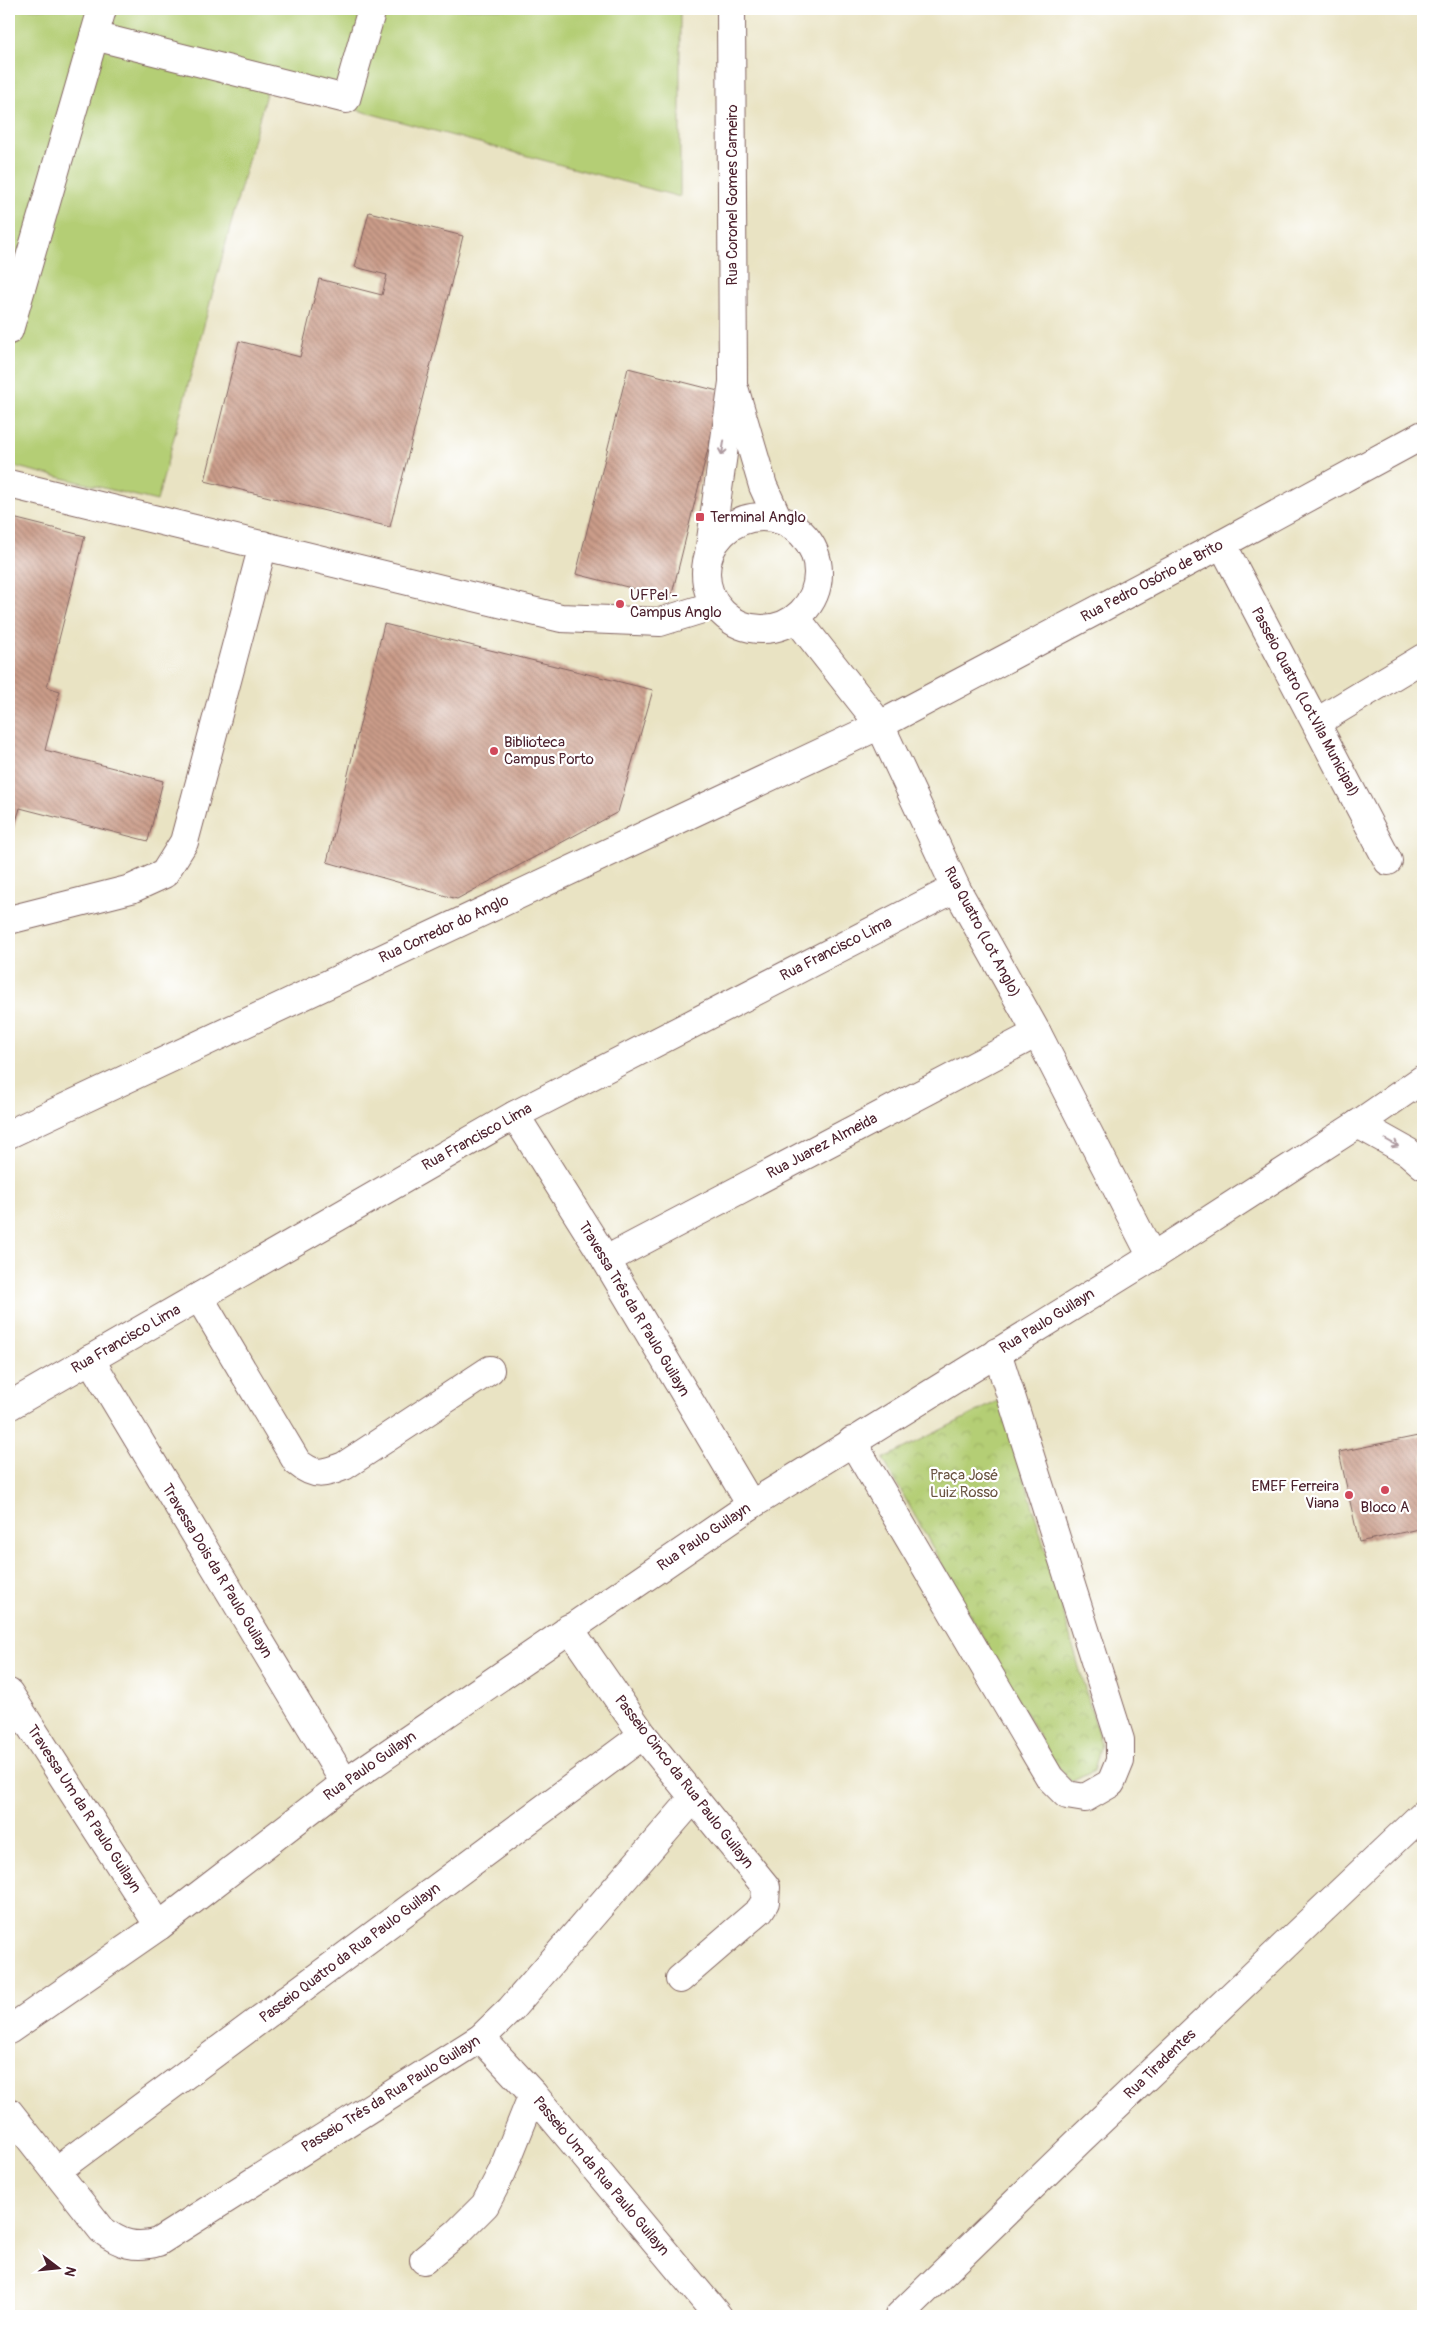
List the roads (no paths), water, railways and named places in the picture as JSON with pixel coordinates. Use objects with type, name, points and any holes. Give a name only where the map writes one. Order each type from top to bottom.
[{"type":"street","points":[[9,330],[102,9]]},
{"type":"street","points":[[94,36],[346,99],[372,9]]},
{"type":"street","name":"Rua Coronel Gomes Carneiro","points":[[709,554],[733,382],[731,9]]},
{"type":"street","name":"Rua Coronel Gomes Carneiro","points":[[733,382],[763,486],[778,519]]},
{"type":"street","name":"Rua Pedro Osório de Brito","points":[[880,725],[1222,544],[1423,434]]},
{"type":"street","points":[[9,484],[561,618],[660,622],[715,605]]},
{"type":"street","points":[[762,517],[778,519],[794,527],[806,538],[815,554],[818,570],[816,587],[809,604],[796,618],[780,626],[762,630],[744,627],[728,618],[715,605],[705,571],[709,554],[717,538],[730,527],[745,520],[762,517]]},
{"type":"street","name":"Passeio Quatro (Lot.Vila Municipal)","points":[[1222,544],[1317,722],[1388,861]]},
{"type":"street","points":[[9,920],[132,889],[164,874],[184,842],[263,545]]},
{"type":"street","name":"Rua Quatro (Lot Anglo)","points":[[796,618],[880,725],[956,888],[1037,1033],[1152,1257]]},
{"type":"street","points":[[1317,722],[1423,658]]},
{"type":"street","name":"Rua Corredor do Anglo","points":[[9,1134],[880,725]]},
{"type":"street","name":"Rua Francisco Lima","points":[[9,1406],[514,1115],[956,888]]},
{"type":"street","name":"Rua Juarez Almeida","points":[[606,1260],[1037,1033]]},
{"type":"street","name":"Rua Paulo Guilayn","points":[[9,2030],[159,1926],[345,1783],[751,1505],[1152,1257],[1358,1124],[1423,1079]]},
{"type":"street","name":"Travessa Três da R Paulo Guilayn","points":[[514,1115],[606,1260],[751,1505]]},
{"type":"street","points":[[1358,1124],[1408,1152],[1423,1165]]},
{"type":"street","points":[[199,1297],[297,1462],[310,1472],[327,1473],[344,1466],[490,1370]]},
{"type":"street","points":[[852,1441],[1050,1778],[1067,1795],[1085,1798],[1111,1783],[1120,1761],[1120,1740],[997,1352]]},
{"type":"street","name":"Travessa Dois da R Paulo Guilayn","points":[[90,1359],[345,1783]]},
{"type":"street","name":"Passeio Cinco da Rua Paulo Guilayn","points":[[569,1628],[643,1735],[693,1799],[766,1886],[765,1902],[760,1910],[680,1978]]},
{"type":"street","name":"Travessa Um da R Paulo Guilayn","points":[[9,1693],[159,1926]]},
{"type":"street","name":"Passeio Quatro da Rua Paulo Guilayn","points":[[56,2171],[643,1735]]},
{"type":"street","name":"Passeio Três da Rua Paulo Guilayn","points":[[56,2171],[102,2230],[114,2240],[128,2245],[144,2246],[158,2242],[481,2038],[511,2009],[693,1799]]},
{"type":"street","name":"Rua Tiradentes","points":[[899,2316],[1086,2134],[1423,1814]]},
{"type":"street","name":"Passeio Um da Rua Paulo Guilayn","points":[[481,2038],[533,2094],[718,2316]]},
{"type":"street","points":[[424,2260],[458,2232],[485,2205],[502,2172],[533,2094]]},
{"type":"street","points":[[9,2112],[56,2171]]},
{"type":"place","name":"Terminal Anglo","points":[[700,517]]},
{"type":"place","name":"UFPel - Campus Anglo","points":[[620,604]]},
{"type":"place","name":"Biblioteca Campus Porto","points":[[494,751]]},
{"type":"place","name":"Bloco A","points":[[1385,1490]]},
{"type":"place","name":"EMEF Ferreira Viana","points":[[1349,1495]]},
{"type":"park label","name":"Praça José Luiz Rosso","points":[[964,1484]]}]
